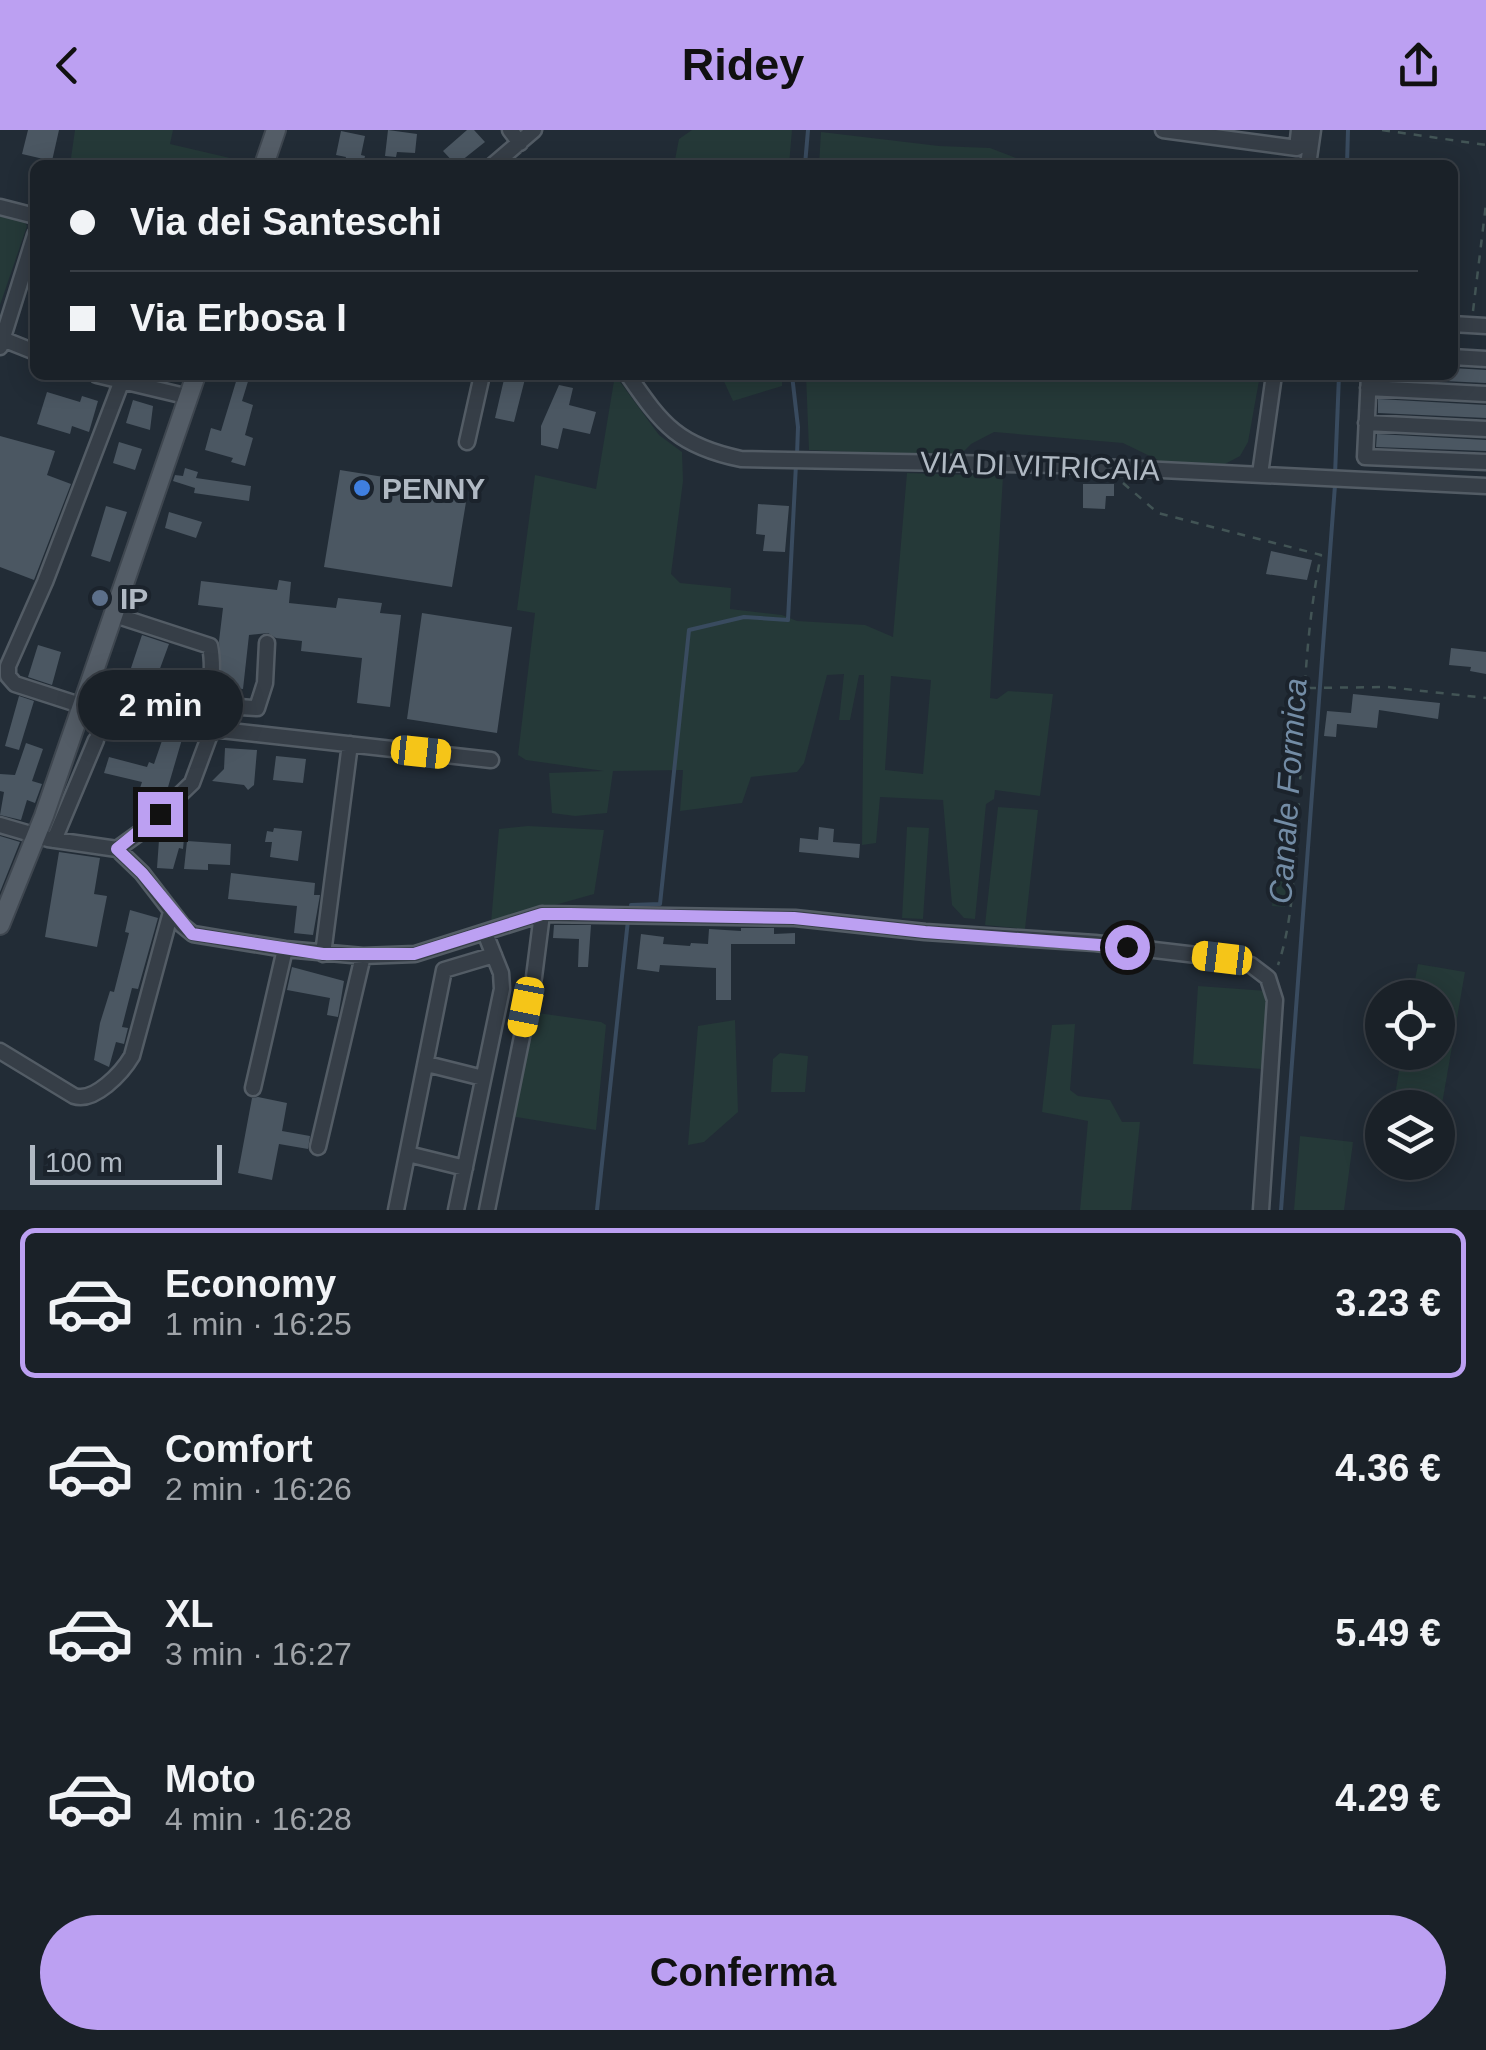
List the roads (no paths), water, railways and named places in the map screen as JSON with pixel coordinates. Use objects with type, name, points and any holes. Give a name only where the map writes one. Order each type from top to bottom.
[{"type":"main road","points":[[266,160],[276,130]]},
{"type":"main road","points":[[0,925],[45,838],[83,706],[194,380]]},
{"type":"street","points":[[497,160],[515,136],[534,130]]},
{"type":"street","points":[[1163,130],[1297,148],[1300,130]]},
{"type":"street","points":[[1309,160],[1313,130]]},
{"type":"street","points":[[0,206],[30,215]]},
{"type":"street","points":[[30,250],[1,342],[30,351]]},
{"type":"street","points":[[1458,324],[1486,326]]},
{"type":"street","points":[[1458,357],[1486,358]]},
{"type":"street","points":[[112,380],[188,397]]},
{"type":"street","points":[[464,441],[478,380]]},
{"type":"street","name":"VIA DI VITRICAIA","points":[[632,380],[669,428],[690,445],[741,459],[1061,466],[1486,486]]},
{"type":"street","points":[[1260,474],[1273,380]]},
{"type":"street","points":[[1486,394],[1369,381],[1365,457],[1486,462]]},
{"type":"street","points":[[83,706],[15,684],[8,676],[8,666],[45,582],[121,383]]},
{"type":"street","points":[[1366,423],[1486,428]]},
{"type":"street","points":[[114,615],[210,646],[212,698],[223,704],[257,708],[265,683],[267,643]]},
{"type":"street","points":[[117,849],[142,831],[192,782],[212,729],[491,760]]},
{"type":"street","points":[[45,838],[96,740]]},
{"type":"street","points":[[323,954],[350,744]]},
{"type":"street","points":[[0,825],[45,838],[117,849],[192,934],[323,954],[414,954],[542,914],[794,918],[925,932],[1095,943],[1222,958],[1250,966],[1268,978],[1275,1000],[1261,1210]]},
{"type":"street","points":[[0,1051],[82,1099],[125,1068],[132,1056],[171,912]]},
{"type":"street","points":[[487,1210],[534,977],[542,914]]},
{"type":"street","points":[[456,1210],[502,989],[501,973],[486,933]]},
{"type":"street","points":[[253,1088],[285,949]]},
{"type":"street","points":[[318,1147],[363,956]]},
{"type":"street","points":[[396,1210],[444,970],[494,956]]},
{"type":"street","points":[[427,1064],[484,1078]]},
{"type":"street","points":[[408,1154],[464,1168]]},
{"type":"waterway","points":[[805,160],[808,130]]},
{"type":"waterway","name":"Canale Formica","points":[[1347,160],[1348,130]]},
{"type":"waterway","points":[[793,380],[797,455]]},
{"type":"waterway","name":"Canale Formica","points":[[1335,475],[1339,380]]},
{"type":"waterway","points":[[631,905],[660,904],[689,630],[744,617],[788,620],[796,464]]},
{"type":"waterway","name":"Canale Formica","points":[[1281,1210],[1335,485]]},
{"type":"waterway","points":[[597,1210],[628,920]]},
{"type":"place","name":"PENNY","points":[[362,488]]},
{"type":"place","name":"IP","points":[[100,598]]}]
